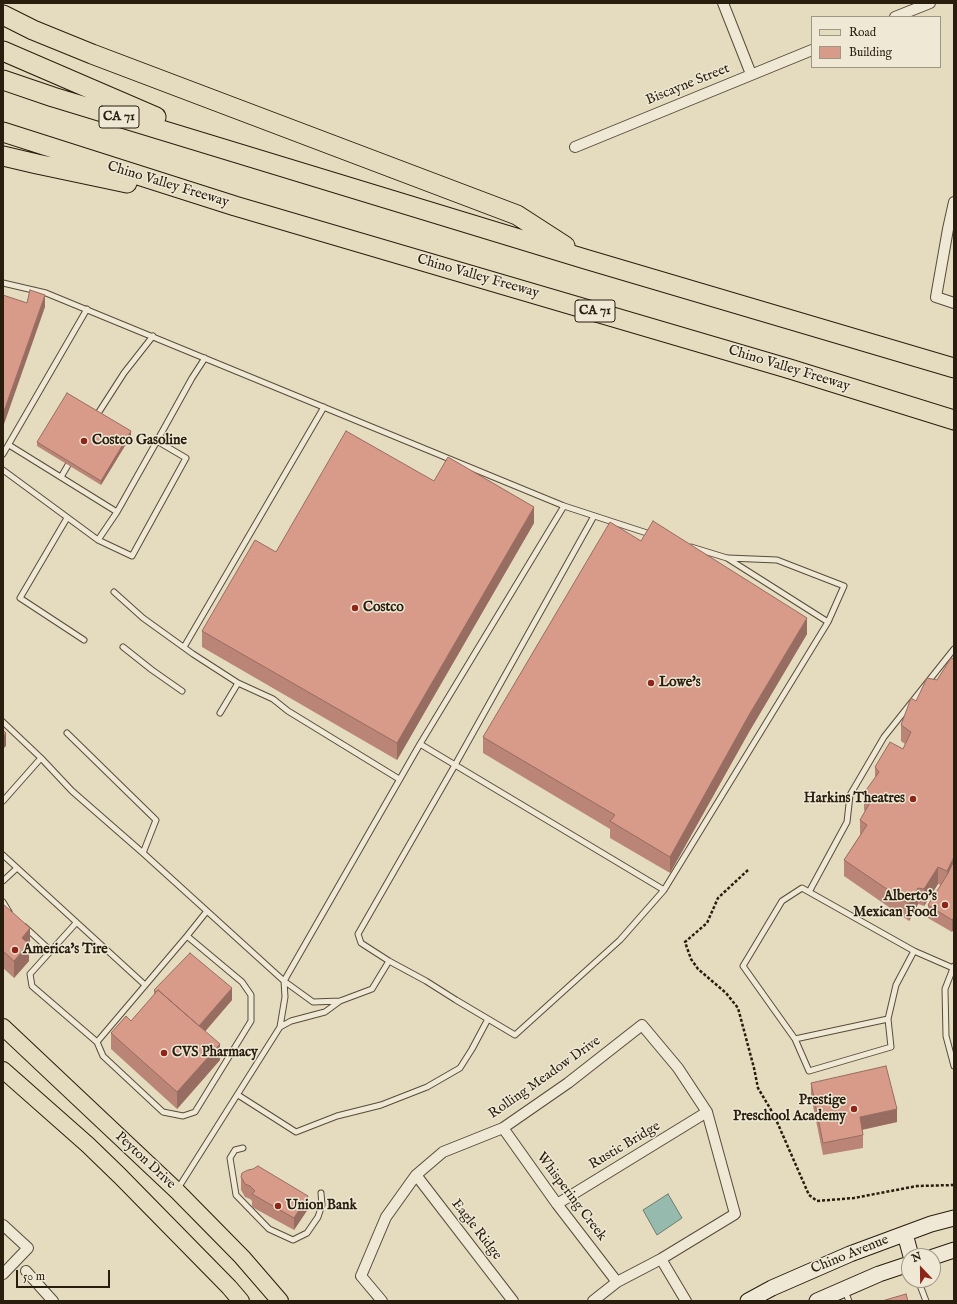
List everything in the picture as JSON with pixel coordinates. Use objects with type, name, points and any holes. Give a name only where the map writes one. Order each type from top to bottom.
[{"type":"highway","points":[[3,15],[32,30],[100,57],[517,215],[585,259]]},
{"type":"highway","points":[[3,50],[236,152]]},
{"type":"highway","name":"CA 71","points":[[3,80],[53,97],[585,259],[954,368]]},
{"type":"highway","name":"Chino Valley Freeway","points":[[3,132],[235,206],[767,363],[954,420]]},
{"type":"highway","points":[[3,156],[235,206]]},
{"type":"main road","name":"Peyton Drive","points":[[3,1027],[177,1190],[242,1257],[280,1301]]},
{"type":"main road","name":"Peyton Drive","points":[[3,1070],[88,1145],[120,1176],[241,1301]]},
{"type":"main road","name":"Chino Avenue","points":[[748,1301],[772,1288],[850,1254],[931,1224],[954,1218]]},
{"type":"main road","points":[[905,1234],[909,1248]]},
{"type":"main road","points":[[941,1254],[954,1250]]},
{"type":"main road","name":"Chino Avenue","points":[[817,1301],[847,1295],[879,1274],[901,1267]]},
{"type":"street","points":[[723,3],[751,74]]},
{"type":"street","points":[[898,16],[930,3]]},
{"type":"street","name":"Biscayne Street","points":[[575,147],[811,50]]},
{"type":"street","points":[[954,202],[936,297],[954,303]]},
{"type":"street","name":"Rolling Meadow Drive","points":[[382,1301],[361,1276],[386,1217],[416,1175],[443,1152],[503,1128],[568,1083],[642,1025],[678,1068],[707,1112]]},
{"type":"street","points":[[593,1301],[618,1282],[660,1259],[735,1214],[707,1112]]},
{"type":"street","name":"Rustic Bridge","points":[[557,1204],[707,1112]]},
{"type":"street","name":"Whispering Creek","points":[[503,1128],[557,1204],[618,1282]]},
{"type":"street","name":"Eagle Ridge","points":[[416,1175],[513,1301]]},
{"type":"street","points":[[3,1225],[28,1248],[3,1274]]},
{"type":"street","points":[[660,1259],[686,1301]]},
{"type":"street","points":[[26,1271],[53,1301]]},
{"type":"lane","points":[[3,283],[46,293],[564,506],[661,537]]},
{"type":"lane","points":[[3,454],[86,309]]},
{"type":"lane","points":[[97,415],[124,373],[153,336]]},
{"type":"lane","points":[[98,540],[118,512],[192,378],[205,358]]},
{"type":"lane","points":[[184,647],[324,407]]},
{"type":"lane","points":[[3,470],[98,540],[132,556],[186,458],[157,441]]},
{"type":"lane","points":[[9,445],[118,512]]},
{"type":"lane","points":[[61,477],[68,465]]},
{"type":"lane","points":[[177,1190],[280,1027],[285,997],[284,981],[399,779],[564,506]]},
{"type":"lane","points":[[594,516],[455,765],[358,934],[361,943],[515,1035],[620,940],[664,890],[828,622],[844,586],[777,560],[727,558]]},
{"type":"lane","points":[[67,518],[20,598],[84,640]]},
{"type":"lane","points":[[683,544],[727,558],[828,622]]},
{"type":"lane","points":[[114,592],[142,618],[193,654],[238,683],[273,699],[288,711],[317,727],[399,779]]},
{"type":"lane","points":[[123,647],[182,691]]},
{"type":"lane","points":[[809,892],[847,822],[850,795],[884,738],[954,649]]},
{"type":"lane","points":[[220,713],[238,683]]},
{"type":"lane","points":[[3,722],[41,758],[72,791],[143,853],[284,981],[313,1002],[340,1001]]},
{"type":"lane","points":[[67,733],[156,820],[143,853]]},
{"type":"lane","points":[[420,744],[664,890]]},
{"type":"lane","points":[[3,800],[41,758]]},
{"type":"lane","points":[[3,855],[76,923],[146,985]]},
{"type":"lane","points":[[3,881],[17,868]]},
{"type":"lane","points":[[914,951],[896,985],[888,1019],[891,1047],[809,1071],[795,1039],[743,966],[782,901],[802,888],[914,951],[954,967],[945,989],[946,1036],[954,1066]]},
{"type":"lane","points":[[3,902],[15,917]]},
{"type":"lane","points":[[96,1042],[146,985],[207,911]]},
{"type":"lane","points":[[20,922],[51,951]]},
{"type":"lane","points":[[76,923],[30,974],[32,986],[96,1042],[103,1056],[163,1112],[183,1116],[195,1112],[251,1021],[251,995],[242,982],[187,936]]},
{"type":"lane","points":[[280,1027],[291,1021],[326,1012],[340,1001],[372,989],[389,961]]},
{"type":"lane","points":[[238,1095],[296,1132],[337,1116],[381,1105],[427,1087],[460,1068],[488,1019]]},
{"type":"lane","points":[[795,1039],[888,1019]]},
{"type":"lane","points":[[243,1148],[235,1150],[230,1158],[236,1195],[269,1229],[293,1240],[307,1233],[318,1217],[322,1205],[320,1193]]},
{"type":"lane","points":[[921,1288],[926,1301]]},
{"type":"path","points":[[748,870],[718,898],[707,923],[685,942],[691,960],[698,969],[726,993],[738,1008],[758,1088],[774,1115],[809,1195],[817,1201],[854,1198],[917,1186],[954,1185]]},
{"type":"water","points":[[668,1194],[682,1218],[657,1235],[643,1210]]},
{"type":"building","points":[[30,290],[45,295],[3,414],[3,295],[27,303]]},
{"type":"building","name":"Costco Gasoline","points":[[67,393],[131,431],[101,481],[37,442]]},
{"type":"building","name":"Costco","points":[[346,431],[434,481],[448,457],[534,507],[397,743],[202,631],[255,540],[276,552]]},
{"type":"building","name":"Lowe's","points":[[653,521],[807,618],[749,715],[670,857],[610,821],[615,815],[483,737],[610,522],[641,541]]},
{"type":"building","name":"Harkins Theatres","points":[[951,658],[954,659],[954,857],[947,871],[938,867],[924,889],[918,888],[909,904],[844,860],[867,825],[860,820],[871,801],[864,793],[879,772],[875,767],[890,742],[903,749],[911,732],[901,725],[911,698],[916,701],[927,678],[937,680]]},
{"type":"building","points":[[3,730],[6,733],[3,737]]},
{"type":"building","points":[[954,861],[954,917],[952,920],[928,905]]},
{"type":"building","points":[[3,904],[30,928],[22,938],[29,944],[14,961],[3,951]]},
{"type":"building","points":[[190,953],[232,988],[199,1026],[158,990],[156,992],[154,990]]},
{"type":"building","name":"CVS Pharmacy","points":[[158,990],[220,1044],[177,1092],[111,1033],[126,1016],[131,1021]]},
{"type":"building","name":"Prestige Preschool Academy","points":[[886,1066],[897,1109],[860,1117],[863,1135],[823,1143],[811,1083]]},
{"type":"building","points":[[258,1166],[308,1196],[294,1218],[252,1194],[255,1191],[250,1186],[245,1184],[241,1177],[242,1173]]},
{"type":"building","points":[[906,1294],[908,1301],[882,1301]]},
{"type":"place","name":"Costco Gasoline","points":[[84,441]]},
{"type":"place","name":"Costco","points":[[355,608]]},
{"type":"place","name":"Lowe's","points":[[651,683]]},
{"type":"place","name":"Harkins Theatres","points":[[913,799]]},
{"type":"place","name":"Alberto's Mexican Food","points":[[945,905]]},
{"type":"place","name":"America's Tire","points":[[15,950]]},
{"type":"place","name":"CVS Pharmacy","points":[[164,1053]]},
{"type":"place","name":"Prestige Preschool Academy","points":[[854,1109]]},
{"type":"place","name":"Union Bank","points":[[278,1206]]}]
